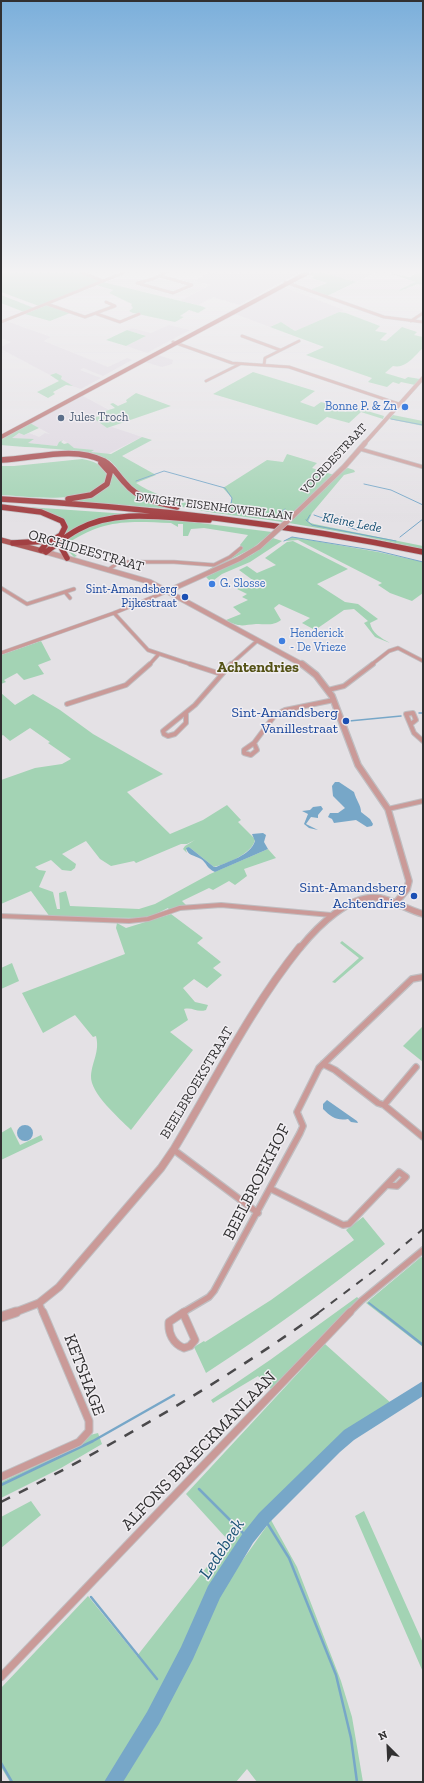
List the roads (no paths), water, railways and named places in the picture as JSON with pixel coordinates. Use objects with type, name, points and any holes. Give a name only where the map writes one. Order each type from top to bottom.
[{"type":"highway","points":[[1,460],[18,460],[64,454],[82,454],[96,458],[112,467],[127,486],[144,497],[161,504],[215,518]]},
{"type":"highway","points":[[1,460],[18,462],[75,456],[96,461],[110,473],[110,479],[102,489],[83,497],[9,500]]},
{"type":"highway","name":"DWIGHT EISENHOWERLAAN","points":[[1,499],[122,507],[215,518],[323,532],[423,552]]},
{"type":"highway","name":"DWIGHT EISENHOWERLAAN","points":[[1,503],[215,518],[323,536],[423,556]]},
{"type":"highway","points":[[1,507],[41,512],[60,519],[65,525],[65,529],[58,538],[41,543],[13,543]]},
{"type":"highway","points":[[43,551],[83,526],[112,517],[136,516],[215,518]]},
{"type":"highway","points":[[63,539],[61,550],[67,558]]},
{"type":"highway","points":[[43,551],[43,546],[52,540]]},
{"type":"main road","points":[[78,394],[148,356]]},
{"type":"main road","points":[[1,434],[150,356]]},
{"type":"main road","points":[[1,437],[27,421]]},
{"type":"main road","name":"ORCHIDEESTRAAT","points":[[1,540],[43,551]]},
{"type":"street","points":[[216,356],[240,364],[289,367],[399,404]]},
{"type":"street","points":[[264,365],[265,358],[268,356]]},
{"type":"street","points":[[208,382],[240,364]]},
{"type":"street","name":"VOORDESTRAAT","points":[[168,591],[239,559],[259,547],[344,467],[423,378]]},
{"type":"street","points":[[360,449],[423,467]]},
{"type":"street","points":[[108,570],[119,562],[214,564],[230,557],[241,548]]},
{"type":"street","name":"ORCHIDEESTRAAT","points":[[43,551],[150,582],[302,664],[316,675],[334,700],[358,765],[388,809],[409,881],[407,889],[395,904]]},
{"type":"street","points":[[1,588],[27,604],[74,589]]},
{"type":"street","points":[[1,652],[114,613],[168,591]]},
{"type":"street","points":[[65,592],[70,598]]},
{"type":"street","points":[[114,613],[141,645],[158,655],[221,674]]},
{"type":"street","points":[[186,713],[186,723],[175,734],[168,736],[164,734],[163,731],[186,713],[235,658],[257,641]]},
{"type":"street","points":[[328,690],[344,686],[389,651],[398,648],[423,661]]},
{"type":"street","points":[[67,704],[77,699],[125,685],[135,679],[158,655]]},
{"type":"street","points":[[254,742],[275,715],[285,710],[334,700]]},
{"type":"street","points":[[411,724],[418,738],[423,741]]},
{"type":"street","points":[[388,809],[423,801]]},
{"type":"street","name":"BEELBROEKSTRAAT","points":[[1,1317],[40,1303],[58,1288],[174,1150],[226,1059],[284,966],[315,930],[331,915],[347,905],[366,898],[380,899],[423,914]]},
{"type":"street","points":[[1,916],[129,921],[151,918],[180,908],[221,905],[331,915]]},
{"type":"street","name":"BEELBROEKHOF","points":[[182,1313],[195,1340],[190,1346],[184,1348],[176,1343],[168,1327],[173,1318],[209,1297],[214,1291],[271,1189],[303,1126],[297,1112],[323,1064],[412,979],[423,976]]},
{"type":"street","points":[[323,1064],[335,1070],[378,1103],[384,1105],[423,1137]]},
{"type":"street","points":[[384,1105],[416,1067]]},
{"type":"street","points":[[174,1150],[258,1213]]},
{"type":"street","points":[[271,1189],[343,1225],[349,1224],[387,1185]]},
{"type":"street","name":"ALFONS BRAECKMANLAAN","points":[[1,1677],[361,1302],[423,1250]]},
{"type":"street","name":"KETSHAGE","points":[[1,1477],[79,1442],[89,1431],[89,1421],[40,1303]]},
{"type":"water","points":[[335,782],[339,782],[354,792],[361,812],[370,819],[373,824],[372,826],[367,827],[356,820],[334,823],[332,819],[328,817],[330,813],[338,813],[345,808],[333,796],[332,786]]},
{"type":"water","points":[[321,806],[323,809],[318,815],[318,818],[311,817],[306,824],[318,830],[309,828],[304,824],[308,814],[302,811]]},
{"type":"water","points":[[263,833],[266,835],[264,842],[268,849],[215,872],[210,869],[201,859],[190,854],[186,848],[189,847],[216,867],[249,851],[255,841],[252,834]]},
{"type":"water","points":[[327,1100],[358,1123],[351,1122],[348,1119],[334,1118],[323,1109],[323,1104]]},
{"type":"water","points":[[22,1125],[28,1125],[33,1130],[31,1139],[28,1141],[22,1141],[17,1136],[17,1130]]},
{"type":"waterway","points":[[391,419],[423,425]]},
{"type":"waterway","name":"Kleine Lede","points":[[136,481],[164,471],[225,488],[232,498],[230,511],[270,517],[276,516],[285,509]]},
{"type":"waterway","points":[[364,484],[391,490],[423,505]]},
{"type":"waterway","name":"Kleine Lede","points":[[307,520],[310,515]]},
{"type":"waterway","points":[[314,515],[357,530]]},
{"type":"waterway","name":"Kleine Lede","points":[[400,537],[423,519]]},
{"type":"waterway","name":"Kleine Lede","points":[[306,520],[312,525],[396,541]]},
{"type":"waterway","points":[[284,541],[292,537],[378,551],[423,562]]},
{"type":"waterway","points":[[349,721],[401,716]]},
{"type":"waterway","points":[[369,1303],[382,1313]]},
{"type":"waterway","points":[[381,1312],[423,1345]]},
{"type":"waterway","name":"Ledebeek","points":[[113,1782],[153,1718],[187,1653],[214,1592],[248,1538],[264,1518],[335,1447],[349,1435],[423,1388]]},
{"type":"waterway","points":[[1,1485],[93,1441],[174,1395]]},
{"type":"waterway","points":[[199,1489],[248,1538]]},
{"type":"waterway","points":[[264,1518],[289,1558],[336,1675],[351,1738],[357,1782]]},
{"type":"waterway","points":[[91,1597],[157,1679]]},
{"type":"waterway","points":[[1,1763],[12,1782]]},
{"type":"railway","points":[[318,1313],[375,1270],[423,1229]]},
{"type":"railway","points":[[1,1502],[124,1437],[243,1365],[320,1312]]},
{"type":"place","name":"Bonne P. & Zn","points":[[405,407]]},
{"type":"place","name":"Jules Troch","points":[[61,418]]},
{"type":"place","name":"G. Slosse","points":[[212,584]]},
{"type":"place","name":"Sint-Amandsberg Pijkestraat","points":[[185,597]]},
{"type":"place","name":"Henderick - De Vrieze","points":[[282,641]]},
{"type":"place","name":"Sint-Amandsberg Vanillestraat","points":[[346,721]]},
{"type":"place","name":"Sint-Amandsberg Achtendries","points":[[414,896]]},
{"type":"district","name":"Achtendries","points":[[258,668]]}]
